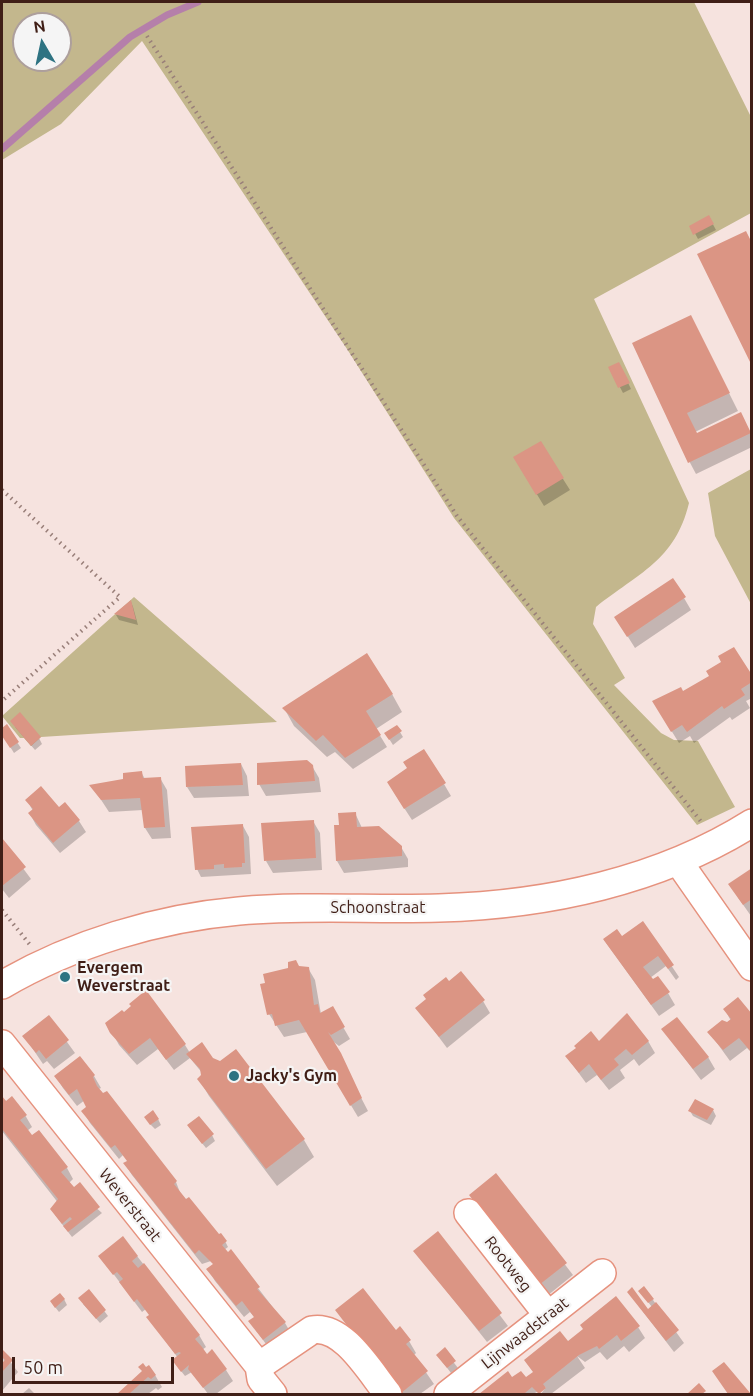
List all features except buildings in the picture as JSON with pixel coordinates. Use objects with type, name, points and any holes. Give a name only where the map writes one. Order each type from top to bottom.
[{"type":"street","name":"Schoonstraat","points":[[2,985],[44,963],[122,935],[198,916],[275,909],[440,908],[487,905],[573,892],[640,875],[678,861],[715,845],[752,823]]},
{"type":"street","points":[[678,861],[752,967]]},
{"type":"street","name":"Weverstraat","points":[[2,1044],[259,1366],[261,1379],[273,1395]]},
{"type":"street","name":"Rootweg","points":[[468,1213],[547,1314]]},
{"type":"street","name":"Lijnwaadstraat","points":[[448,1395],[547,1314],[602,1273]]},
{"type":"street","points":[[259,1366],[312,1330],[322,1328],[341,1336],[388,1395]]},
{"type":"path","points":[[147,36],[457,516],[704,826],[715,845]]},
{"type":"path","points":[[2,490],[120,597],[2,701]]},
{"type":"path","points":[[2,910],[44,963]]},
{"type":"shaded area","points":[[2,2],[694,2],[751,117],[751,213],[594,299],[689,503],[683,523],[664,552],[653,564],[596,607],[593,624],[625,678],[614,685],[661,733],[674,740],[698,741],[735,807],[697,825],[454,518],[347,349],[142,41],[61,124],[2,160]]},
{"type":"shaded area","points":[[751,469],[751,604],[715,536],[708,493]]},
{"type":"shaded area","points":[[134,597],[277,722],[41,737],[31,746],[24,738],[20,738],[2,716]]},
{"type":"waterway","points":[[2,149],[130,37],[167,15],[198,2]]},
{"type":"place","name":"Evergem Weverstraat","points":[[65,977]]},
{"type":"place","name":"Jacky's Gym","points":[[234,1076]]}]
